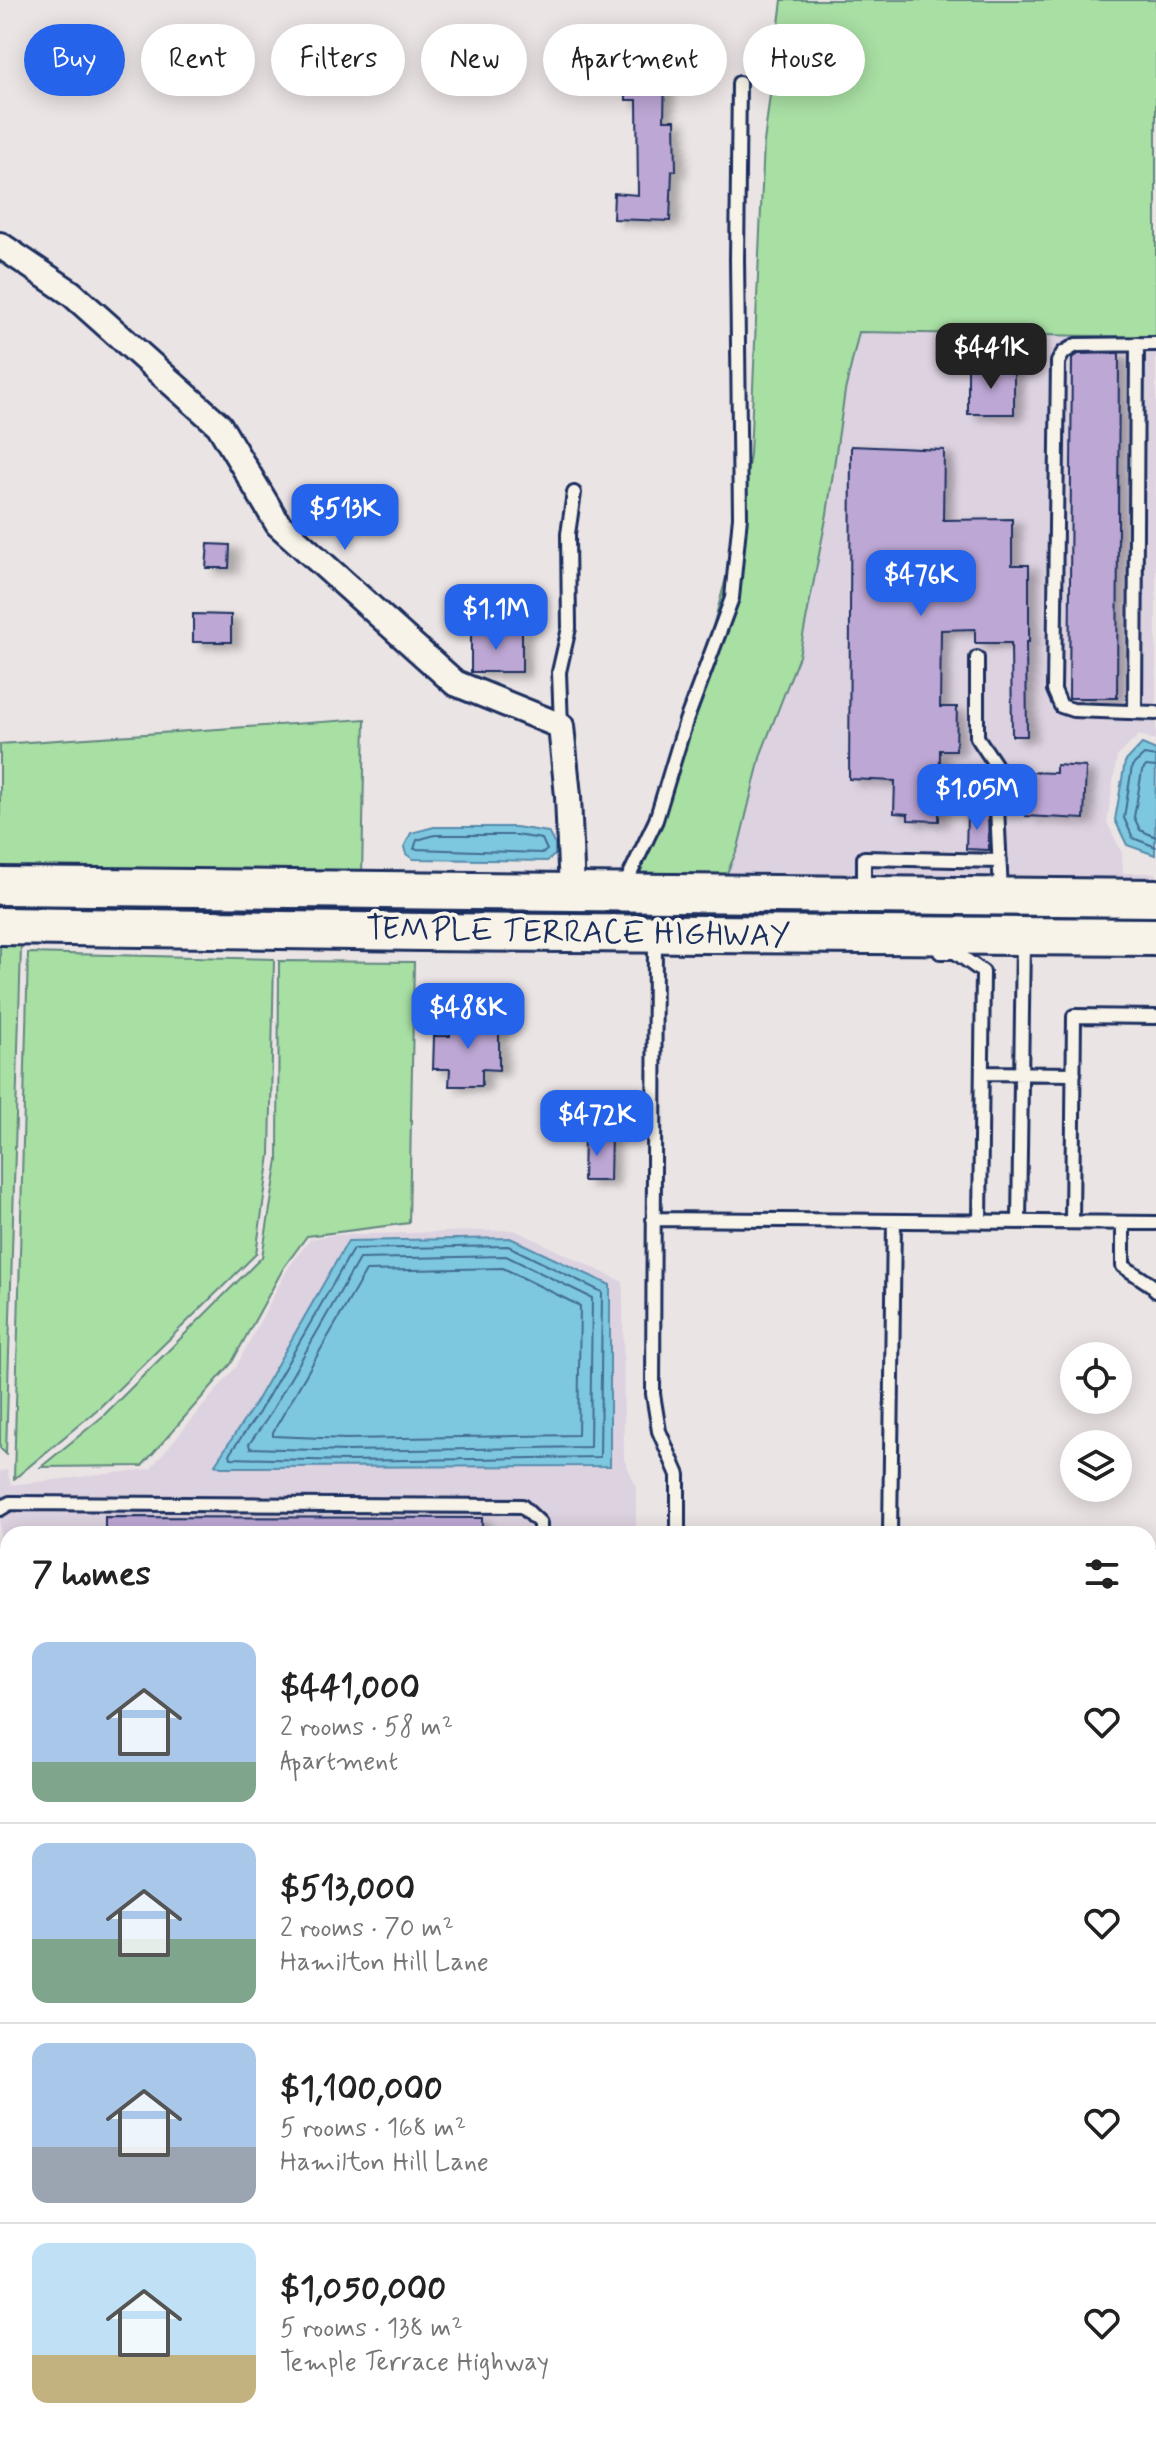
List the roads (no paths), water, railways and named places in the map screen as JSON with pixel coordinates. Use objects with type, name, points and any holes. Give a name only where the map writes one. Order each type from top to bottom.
[{"type":"main road","name":"TEMPLE TERRACE HIGHWAY","points":[[0,886],[1156,898]]},
{"type":"main road","points":[[372,890],[372,931]]},
{"type":"main road","name":"TEMPLE TERRACE HIGHWAY","points":[[0,926],[1156,937]]},
{"type":"street","points":[[0,245],[71,293],[219,425],[278,524],[455,683],[561,726],[572,892]]},
{"type":"lane","points":[[621,892],[656,820],[686,721],[732,598],[740,517],[737,259],[739,83]]},
{"type":"lane","points":[[1135,712],[1137,344]]},
{"type":"lane","points":[[1156,344],[1076,345],[1063,353],[1058,362],[1054,690],[1061,706],[1073,710],[1156,713]]},
{"type":"lane","points":[[561,726],[559,672],[569,628],[568,534],[574,493]]},
{"type":"lane","points":[[977,658],[977,737],[995,764],[1001,897]]},
{"type":"lane","points":[[864,895],[864,858],[1000,861]]},
{"type":"lane","points":[[655,934],[653,1394],[659,1431],[678,1475],[678,1526]]},
{"type":"lane","points":[[880,936],[920,951],[955,952],[983,972],[980,1222]]},
{"type":"lane","points":[[1019,1222],[1023,937]]},
{"type":"lane","points":[[1072,1222],[1074,1016],[1156,1017]]},
{"type":"lane","points":[[982,1073],[1074,1074]]},
{"type":"lane","points":[[653,1219],[1156,1223]]},
{"type":"lane","points":[[890,1526],[894,1221]]},
{"type":"lane","points":[[1123,1223],[1123,1266],[1156,1291]]},
{"type":"lane","points":[[0,1509],[10,1503],[522,1506],[540,1526]]},
{"type":"water","points":[[1142,744],[1156,750],[1155,855],[1127,845],[1115,820],[1125,762]]},
{"type":"water","points":[[434,827],[516,827],[548,832],[555,845],[555,855],[547,861],[413,859],[406,854],[404,847],[411,833]]},
{"type":"water","points":[[510,1238],[610,1285],[610,1466],[221,1467],[215,1464],[251,1410],[348,1241]]}]
